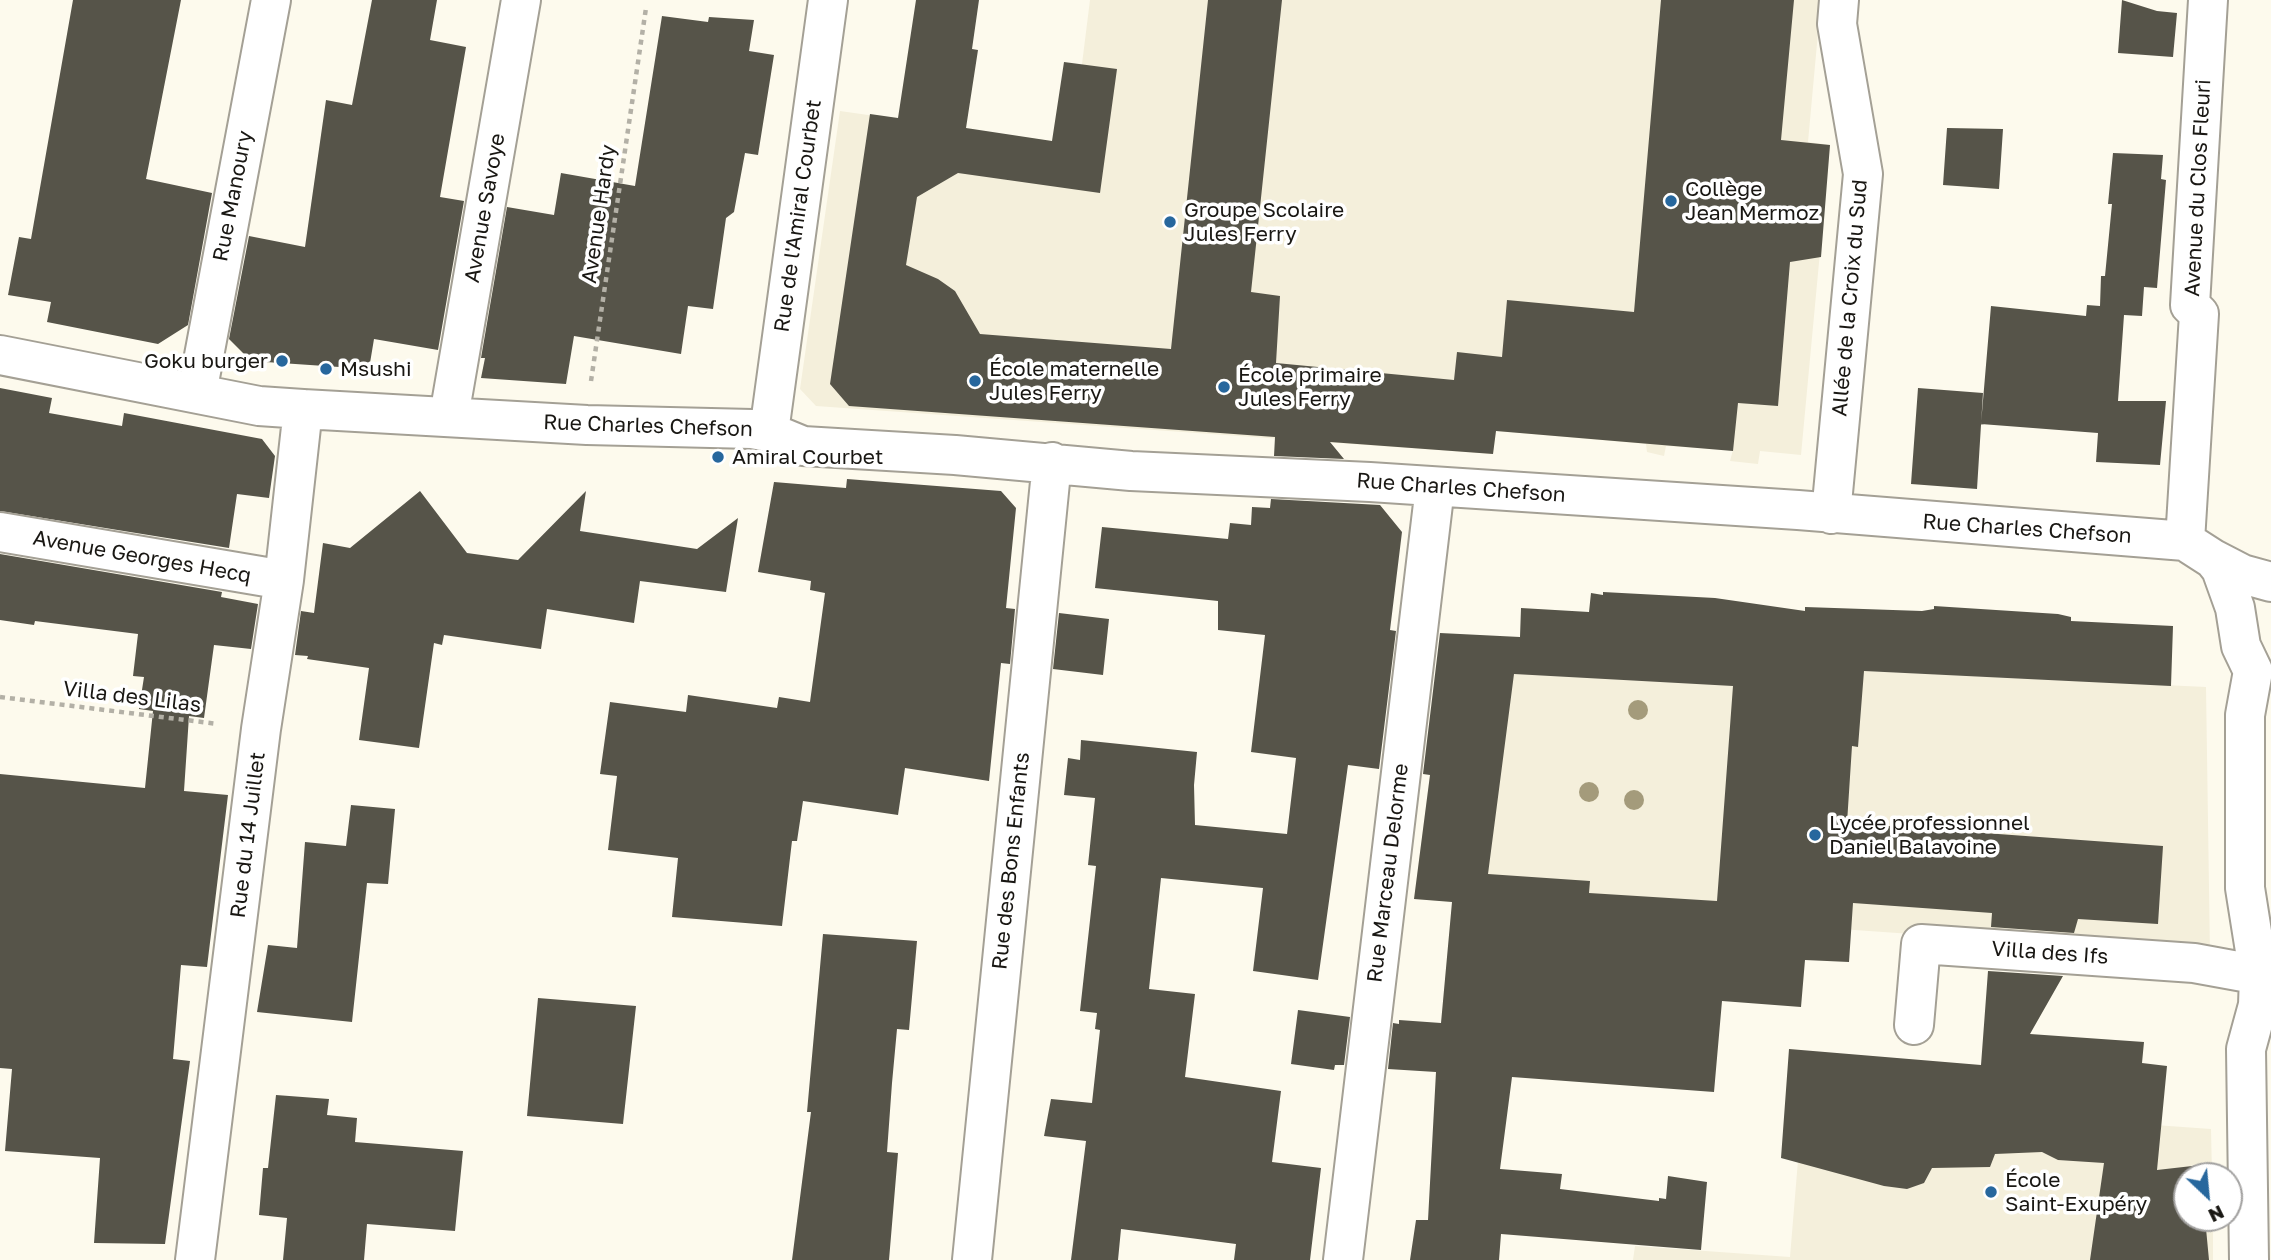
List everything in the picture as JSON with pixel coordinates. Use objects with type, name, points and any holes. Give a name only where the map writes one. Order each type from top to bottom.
[{"type":"street","name":"Rue Manoury","points":[[197,393],[271,0]]},
{"type":"street","name":"Avenue Savoye","points":[[449,416],[521,0]]},
{"type":"street","name":"Rue de l'Amiral Courbet","points":[[769,432],[828,0]]},
{"type":"street","name":"Allée de la Croix du Sud","points":[[1831,514],[1863,174],[1837,24],[1839,0]]},
{"type":"street","name":"Avenue du Clos Fleuri","points":[[2199,550],[2199,314],[2190,304],[2208,0]]},
{"type":"street","name":"Rue Charles Chefson","points":[[0,355],[259,406],[303,410],[769,432],[803,446],[1052,462],[1130,471],[1435,487],[1831,514],[2199,550]]},
{"type":"street","name":"Rue du 14 Juillet","points":[[195,1260],[261,729],[284,580],[303,410]]},
{"type":"street","name":"Rue des Bons Enfants","points":[[972,1260],[1052,462]]},
{"type":"street","name":"Rue Marceau Delorme","points":[[1343,1260],[1435,487]]},
{"type":"street","name":"Avenue Georges Hecq","points":[[0,532],[284,580]]},
{"type":"street","points":[[2199,550],[2242,574],[2271,582]]},
{"type":"street","points":[[2199,550],[2230,590],[2241,646],[2262,661],[2245,715],[2245,888],[2265,977],[2246,1049],[2249,1260]]},
{"type":"street","name":"Villa des Ifs","points":[[1914,1025],[1920,944],[2194,963],[2265,977]]},
{"type":"path","name":"Avenue Hardy","points":[[587,425],[590,385],[646,8]]},
{"type":"path","name":"Villa des Lilas","points":[[0,697],[261,729]]},
{"type":"shaded area","name":"Groupe Scolaire Jules Ferry","points":[[1090,0],[1821,0],[1808,142],[1830,145],[1801,455],[1760,451],[1758,464],[1730,461],[1733,450],[1666,446],[1664,456],[1647,452],[1646,444],[1496,431],[1493,454],[816,406],[800,389],[840,111],[1072,144]]},
{"type":"shaded area","name":"Lycée professionnel Daniel Balavoine","points":[[1446,651],[2206,687],[2210,955],[1414,899]]},
{"type":"shaded area","name":"École Saint-Exupéry","points":[[1803,1100],[2211,1129],[2212,1162],[2173,1162],[2173,1232],[2213,1232],[2213,1260],[1633,1260],[1635,1246],[1790,1257]]},
{"type":"building","points":[[73,0],[181,0],[146,179],[212,193],[188,325],[158,344],[47,322],[51,302],[8,295],[19,237],[31,239]]},
{"type":"building","points":[[372,0],[437,0],[430,40],[466,47],[440,197],[464,201],[438,350],[374,339],[369,369],[251,361],[229,339],[249,236],[305,247],[326,100],[352,105]]},
{"type":"building","points":[[916,0],[979,0],[972,49],[978,50],[966,128],[1052,141],[1064,62],[1117,69],[1100,193],[958,173],[917,197],[906,265],[938,279],[955,291],[980,334],[1171,349],[1208,0],[1282,0],[1251,292],[1280,296],[1276,363],[1454,380],[1457,352],[1502,357],[1507,300],[1634,312],[1661,0],[1794,0],[1781,140],[1830,145],[1821,257],[1790,262],[1778,406],[1738,403],[1733,451],[1496,431],[1493,454],[1330,442],[1344,459],[1274,456],[1275,437],[849,406],[830,384],[870,114],[898,118]]},
{"type":"building","points":[[2122,0],[2157,11],[2177,13],[2173,57],[2118,53]]},
{"type":"building","points":[[662,16],[708,22],[709,17],[754,20],[749,51],[774,55],[758,155],[745,153],[734,212],[726,218],[713,309],[688,306],[681,354],[574,336],[566,384],[481,378],[485,358],[481,358],[507,207],[554,215],[561,173],[635,186]]},
{"type":"building","points":[[1947,128],[2003,129],[1999,189],[1943,185]]},
{"type":"building","points":[[2113,153],[2163,155],[2161,179],[2166,180],[2157,288],[2144,287],[2142,316],[2124,315],[2118,401],[2166,401],[2160,465],[2096,462],[2098,433],[1981,424],[1991,306],[2086,316],[2087,305],[2100,306],[2101,276],[2105,276],[2112,204],[2108,204]]},
{"type":"building","points":[[0,388],[52,398],[49,413],[122,426],[124,413],[262,439],[275,456],[269,498],[237,494],[229,548],[0,511]]},
{"type":"building","points":[[1918,388],[1983,393],[1977,489],[1911,484]]},
{"type":"building","points":[[847,479],[1001,491],[1016,508],[1006,608],[1015,609],[1010,664],[1001,663],[989,781],[905,768],[898,815],[803,801],[797,841],[792,841],[782,926],[672,917],[678,858],[608,850],[617,776],[600,774],[610,702],[686,712],[688,695],[777,708],[779,697],[810,702],[825,593],[810,590],[811,581],[758,572],[774,482],[846,488]]},
{"type":"building","points":[[420,491],[467,553],[518,560],[586,491],[580,531],[697,549],[738,518],[726,592],[640,581],[634,623],[547,609],[541,649],[444,635],[442,645],[434,643],[419,748],[359,740],[369,668],[295,655],[301,611],[314,613],[323,543],[350,548]]},
{"type":"building","points":[[1271,499],[1380,505],[1402,532],[1390,630],[1396,631],[1379,769],[1348,765],[1318,980],[1253,971],[1263,888],[1161,878],[1149,989],[1195,994],[1185,1077],[1281,1091],[1272,1162],[1321,1168],[1310,1260],[1234,1260],[1236,1244],[1121,1229],[1118,1260],[1071,1260],[1086,1141],[1044,1136],[1051,1099],[1092,1103],[1100,1030],[1095,1029],[1097,1013],[1080,1011],[1096,866],[1088,865],[1095,798],[1064,795],[1068,758],[1080,760],[1081,740],[1197,752],[1195,825],[1287,834],[1296,758],[1251,752],[1265,635],[1218,630],[1218,601],[1095,588],[1102,527],[1228,539],[1230,523],[1251,525],[1252,507],[1270,508]]},
{"type":"building","points":[[0,554],[222,592],[221,597],[258,604],[251,649],[214,645],[204,718],[189,716],[184,791],[228,795],[207,967],[181,965],[173,1059],[190,1061],[165,1244],[94,1243],[100,1158],[5,1151],[12,1069],[0,1068],[0,774],[145,788],[153,711],[139,709],[144,677],[133,676],[138,634],[35,621],[34,625],[0,620]]},
{"type":"building","points":[[1603,592],[1715,598],[1805,611],[1805,607],[1922,611],[1934,609],[1934,606],[2058,614],[2071,617],[2071,621],[2173,626],[2171,686],[1864,671],[1858,747],[1852,746],[1847,823],[2163,846],[2158,924],[2078,919],[2074,933],[1991,927],[1992,913],[1853,903],[1849,962],[1805,960],[1801,1007],[1722,1001],[1714,1092],[1512,1077],[1500,1169],[1562,1174],[1560,1189],[1659,1201],[1659,1198],[1666,1199],[1668,1176],[1707,1182],[1701,1250],[1501,1234],[1499,1260],[1410,1260],[1416,1220],[1428,1220],[1436,1072],[1388,1069],[1393,1023],[1399,1024],[1399,1020],[1441,1023],[1452,902],[1414,899],[1430,775],[1423,774],[1440,633],[1520,637],[1521,608],[1589,612],[1591,593],[1603,595]],"holes":[[[1514,674],[1733,686],[1717,901],[1589,893],[1590,881],[1488,874]]]},
{"type":"building","points":[[1059,613],[1109,619],[1103,675],[1053,669]]},
{"type":"building","points":[[351,805],[395,809],[388,884],[367,883],[352,1022],[257,1012],[268,945],[297,948],[305,842],[346,846]]},
{"type":"building","points":[[823,934],[917,941],[909,1030],[897,1029],[892,1083],[887,1152],[898,1153],[889,1260],[792,1260],[811,1112],[807,1112]]},
{"type":"building","points":[[1988,971],[2063,976],[2030,1034],[2144,1042],[2142,1063],[2167,1066],[2157,1170],[2173,1168],[2173,1232],[2206,1232],[2209,1260],[2090,1260],[2104,1163],[2058,1160],[2042,1152],[1995,1154],[1990,1167],[1932,1168],[1924,1183],[1907,1189],[1884,1186],[1781,1158],[1789,1049],[1981,1065]]},
{"type":"building","points":[[538,998],[636,1006],[623,1124],[527,1116]]},
{"type":"building","points":[[1298,1010],[1350,1017],[1344,1065],[1335,1065],[1334,1070],[1291,1064]]},
{"type":"building","points":[[276,1095],[329,1099],[327,1115],[357,1118],[355,1142],[463,1151],[455,1231],[367,1224],[364,1260],[283,1260],[287,1218],[259,1215],[263,1168],[268,1168]]},
{"type":"place","name":"Collège Jean Mermoz","points":[[1671,201]]},
{"type":"place","name":"Groupe Scolaire Jules Ferry","points":[[1170,222]]},
{"type":"place","name":"Goku burger","points":[[282,361]]},
{"type":"place","name":"Msushi","points":[[326,369]]},
{"type":"place","name":"École maternelle Jules Ferry","points":[[975,381]]},
{"type":"place","name":"École primaire Jules Ferry","points":[[1224,387]]},
{"type":"place","name":"Amiral Courbet","points":[[718,457]]},
{"type":"place","name":"Lycée professionnel Daniel Balavoine","points":[[1815,835]]},
{"type":"place","name":"École Saint-Exupéry","points":[[1991,1192]]}]
